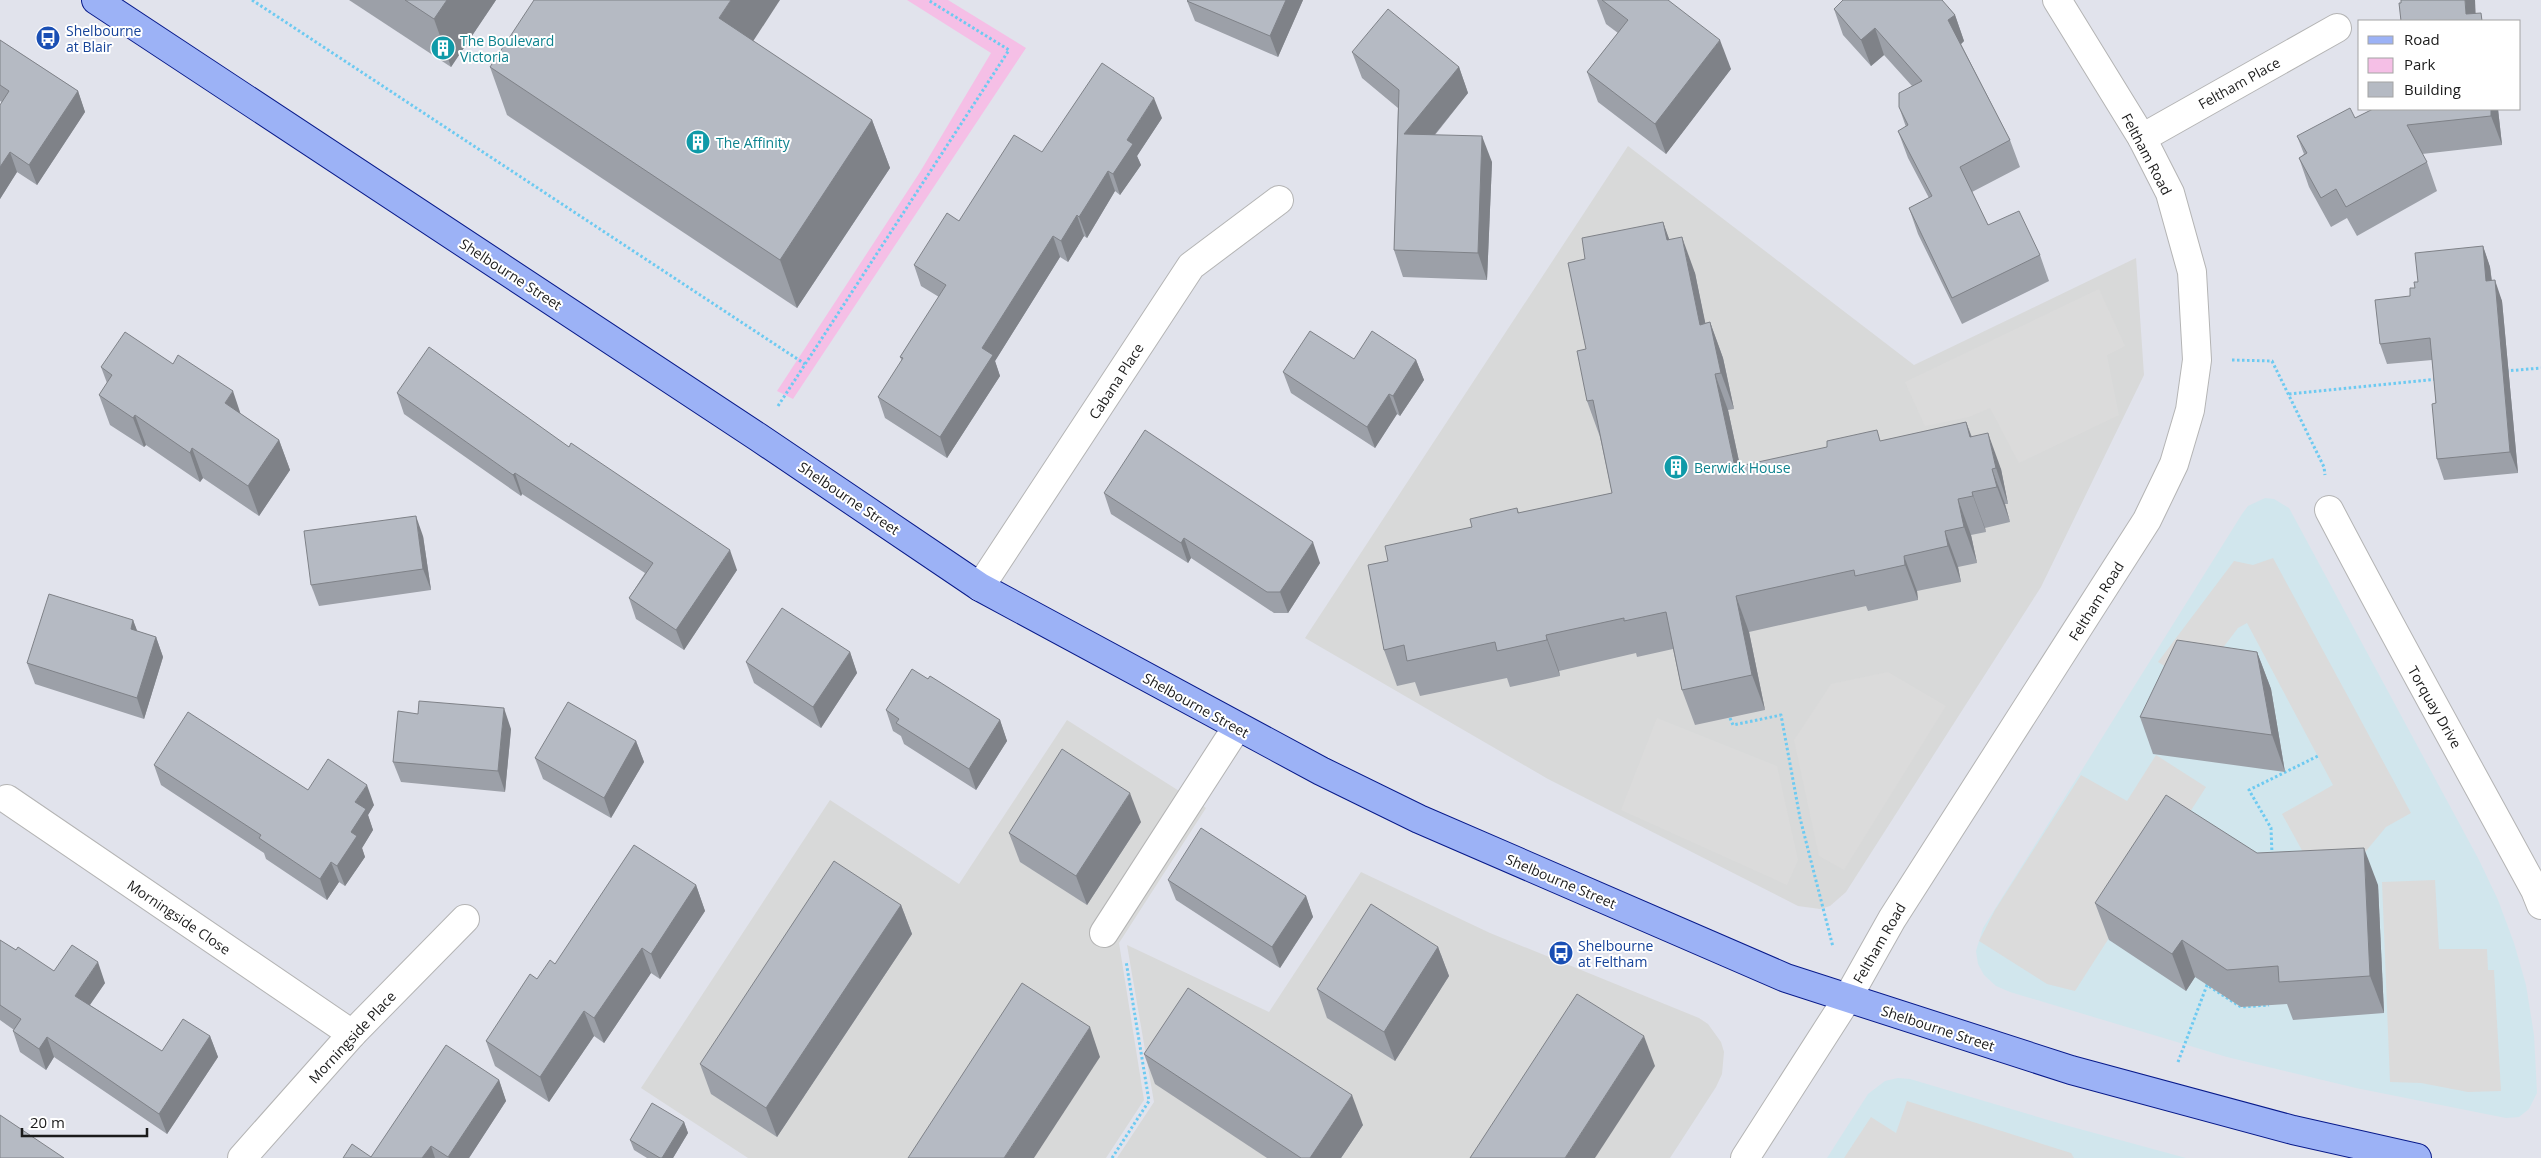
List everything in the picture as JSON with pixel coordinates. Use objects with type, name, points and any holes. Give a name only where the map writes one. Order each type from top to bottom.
[{"type":"main road","name":"Shelbourne Street","points":[[96,0],[758,437],[980,587],[1236,727],[1419,819],[1786,978],[1847,999],[2064,1068],[2293,1130],[2417,1158]]},
{"type":"street","name":"Feltham Road","points":[[1745,1158],[1847,999],[1892,919],[2147,520],[2174,464],[2190,410],[2197,360],[2192,272],[2170,193],[2142,138],[2056,0]]},
{"type":"street","name":"Feltham Place","points":[[2142,138],[2337,28]]},
{"type":"street","name":"Cabana Place","points":[[980,587],[1191,266],[1279,200]]},
{"type":"street","name":"Torquay Drive","points":[[2329,510],[2402,649],[2434,702],[2535,890],[2541,905]]},
{"type":"street","points":[[1104,933],[1236,727]]},
{"type":"street","name":"Morningside Close","points":[[7,799],[352,1034]]},
{"type":"street","name":"Morningside Place","points":[[242,1158],[352,1034],[465,919]]},
{"type":"path","points":[[252,0],[805,364]]},
{"type":"path","points":[[758,437],[1009,50],[928,0]]},
{"type":"path","points":[[2197,360],[2272,361],[2324,468],[2329,510]]},
{"type":"path","points":[[2502,372],[2541,368]]},
{"type":"path","points":[[2289,394],[2444,378]]},
{"type":"path","points":[[1730,718],[1733,725],[1781,715],[1800,818],[1847,999]]},
{"type":"path","points":[[2273,864],[2271,828],[2249,790],[2318,756]]},
{"type":"path","points":[[1112,1158],[1148,1101],[1125,953]]},
{"type":"path","points":[[2165,1095],[2207,985],[2241,1007],[2276,1004]]},
{"type":"shaded area","points":[[1628,146],[1914,365],[2136,258],[2144,375],[2041,587],[1846,892],[1830,906],[1820,909],[1798,906],[1548,779],[1305,638]]},
{"type":"shaded area","points":[[2099,289],[2125,346],[2107,355],[2119,415],[2019,463],[1990,408],[1969,417],[1925,426],[1905,382]]},
{"type":"shaded area","points":[[2265,498],[2274,499],[2289,508],[2479,860],[2498,900],[2514,943],[2526,985],[2534,1035],[2537,1093],[2529,1109],[2519,1117],[2506,1118],[2356,1088],[2227,1057],[2010,992],[1996,986],[1984,975],[1978,964],[1976,951],[1983,928],[2242,514],[2248,506]]},
{"type":"shaded area","points":[[2273,558],[2411,813],[2386,827],[2351,869],[2321,885],[2282,814],[2333,785],[2247,623],[2238,628],[2212,662],[2174,672],[2158,662],[2234,561],[2253,565]]},
{"type":"shaded area","points":[[1888,672],[1946,706],[1844,870],[1819,856],[1794,740],[1831,684]]},
{"type":"shaded area","points":[[1657,718],[1777,766],[1798,860],[1787,885],[1621,810]]},
{"type":"shaded area","points":[[1067,720],[1206,808],[1119,943],[1144,1100],[1106,1158],[748,1158],[641,1088],[830,800],[959,884]]},
{"type":"shaded area","points":[[2156,755],[2206,787],[2075,991],[2047,984],[1979,941],[1995,910],[2081,775],[2127,801]]},
{"type":"shaded area","points":[[1361,872],[1490,933],[1699,1018],[1708,1024],[1721,1042],[1724,1052],[1722,1074],[1716,1087],[1670,1158],[1117,1158],[1154,1102],[1127,945],[1269,1012]]},
{"type":"shaded area","points":[[2435,880],[2439,949],[2487,949],[2488,970],[2494,970],[2501,1091],[2468,1092],[2421,1083],[2390,1082],[2382,882]]},
{"type":"shaded area","points":[[1898,1078],[1910,1079],[2065,1125],[2186,1158],[1827,1158],[1868,1094],[1885,1081]]},
{"type":"shaded area","points":[[1907,1101],[2071,1153],[2074,1158],[1844,1158],[1871,1117],[1896,1133]]},
{"type":"green space","points":[[907,0],[948,0],[1026,48],[793,399],[777,391],[920,172],[991,53]]},
{"type":"building","points":[[405,0],[447,0],[434,19]]},
{"type":"building","name":"The Affinity","points":[[534,0],[731,0],[719,18],[872,120],[780,260],[490,67]]},
{"type":"building","points":[[1188,0],[1286,0],[1270,36]]},
{"type":"building","points":[[1602,0],[1668,0],[1720,40],[1655,124],[1587,72],[1628,20]]},
{"type":"building","points":[[1843,0],[1942,0],[1955,15],[1948,20],[2010,140],[1960,167],[1988,225],[2019,211],[2040,255],[1952,298],[1909,208],[1932,196],[1898,131],[1908,125],[1899,107],[1899,93],[1922,81],[1875,28],[1861,40],[1834,9]]},
{"type":"building","points":[[2401,0],[2465,0],[2466,14],[2481,13],[2482,20],[2401,20],[2399,3],[2401,3]]},
{"type":"building","points":[[1388,9],[1459,67],[1404,134],[1482,136],[1478,253],[1394,250],[1399,90],[1352,52]]},
{"type":"building","points":[[0,40],[78,91],[29,165],[10,152],[0,167],[0,105],[9,91],[0,85]]},
{"type":"building","points":[[1102,63],[1154,98],[1127,140],[1133,144],[1113,174],[1108,171],[1079,217],[1077,215],[1061,241],[1053,236],[982,348],[993,355],[940,437],[878,397],[903,358],[900,357],[946,285],[914,265],[947,213],[959,221],[1014,135],[1042,152]]},
{"type":"building","points":[[2350,108],[2355,118],[2371,110],[2491,110],[2491,116],[2407,125],[2427,162],[2346,207],[2336,189],[2321,198],[2299,158],[2307,153],[2297,136]]},
{"type":"building","name":"Berwick House","points":[[1663,222],[1667,240],[1682,237],[1700,325],[1710,322],[1721,373],[1715,374],[1735,467],[1827,447],[1827,441],[1877,430],[1880,441],[1966,422],[1970,437],[1988,433],[1996,468],[1992,469],[1997,487],[1972,492],[1973,496],[1958,499],[1964,527],[1945,531],[1948,546],[1904,556],[1905,565],[1855,576],[1854,570],[1736,596],[1752,675],[1682,690],[1666,612],[1624,621],[1624,618],[1546,635],[1547,640],[1497,651],[1495,642],[1407,661],[1404,645],[1384,650],[1368,565],[1388,561],[1385,546],[1472,527],[1470,519],[1517,508],[1518,513],[1612,493],[1593,400],[1587,401],[1577,351],[1586,349],[1568,263],[1585,259],[1582,238]]},
{"type":"building","points":[[2483,246],[2486,281],[2495,280],[2510,452],[2437,459],[2432,404],[2436,403],[2430,338],[2380,344],[2375,300],[2410,296],[2410,288],[2415,288],[2414,282],[2418,282],[2415,253]]},
{"type":"building","points":[[1310,331],[1354,359],[1372,331],[1416,360],[1393,396],[1389,394],[1367,427],[1283,372]]},
{"type":"building","points":[[125,332],[173,364],[178,355],[233,391],[225,403],[279,440],[248,486],[192,448],[190,453],[135,415],[133,418],[99,395],[112,375],[101,367]]},
{"type":"building","points":[[429,347],[569,447],[571,443],[730,550],[676,630],[629,598],[653,563],[515,473],[513,475],[397,393]]},
{"type":"building","points":[[1145,430],[1313,542],[1280,592],[1267,592],[1184,538],[1181,543],[1104,493]]},
{"type":"building","points":[[416,516],[423,569],[311,585],[304,531]]},
{"type":"building","points":[[49,594],[133,620],[131,629],[156,637],[137,698],[27,663]]},
{"type":"building","points":[[782,608],[850,652],[813,707],[746,662]]},
{"type":"building","points":[[2177,640],[2257,652],[2272,735],[2140,717]]},
{"type":"building","points":[[912,669],[928,679],[930,676],[1000,720],[969,769],[896,723],[899,719],[886,710]]},
{"type":"building","points":[[419,701],[504,708],[498,771],[393,762],[398,711],[418,714]]},
{"type":"building","points":[[568,702],[636,741],[604,798],[535,758]]},
{"type":"building","points":[[188,712],[308,790],[328,759],[367,785],[355,802],[366,809],[351,832],[357,836],[337,866],[331,862],[320,879],[259,838],[261,835],[154,765]]},
{"type":"building","points":[[1062,749],[1130,793],[1076,876],[1009,833]]},
{"type":"building","points":[[2166,795],[2257,853],[2364,848],[2370,976],[2279,982],[2278,966],[2227,970],[2182,940],[2172,954],[2095,903]]},
{"type":"building","points":[[1201,828],[1306,896],[1272,947],[1168,880]]},
{"type":"building","points":[[634,845],[696,885],[651,954],[642,948],[594,1018],[584,1011],[540,1077],[486,1041],[530,974],[537,979],[550,960],[555,964]]},
{"type":"building","points":[[834,861],[901,905],[766,1108],[700,1064]]},
{"type":"building","points":[[1371,904],[1438,947],[1384,1032],[1317,989]]},
{"type":"building","points":[[0,940],[16,950],[18,947],[54,971],[72,945],[98,962],[75,996],[162,1051],[183,1019],[210,1036],[159,1114],[47,1037],[39,1049],[13,1031],[21,1019],[0,1005]]},
{"type":"building","points":[[1022,983],[1090,1027],[1004,1158],[908,1158]]},
{"type":"building","points":[[1188,988],[1352,1095],[1310,1158],[1301,1158],[1144,1054]]},
{"type":"building","points":[[1577,994],[1644,1036],[1565,1158],[1470,1158]]},
{"type":"building","points":[[446,1045],[499,1080],[448,1157],[431,1146],[422,1158],[343,1158],[352,1144],[371,1157]]},
{"type":"building","points":[[652,1103],[684,1122],[662,1158],[630,1140]]},
{"type":"building","points":[[0,1115],[64,1158],[0,1158]]},
{"type":"place","name":"Shelbourne at Blair","points":[[48,38]]},
{"type":"place","name":"The Boulevard Victoria","points":[[443,48]]},
{"type":"place","name":"The Affinity","points":[[698,142]]},
{"type":"place","name":"Berwick House","points":[[1676,467]]},
{"type":"place","name":"Shelbourne at Feltham","points":[[1561,953]]}]
